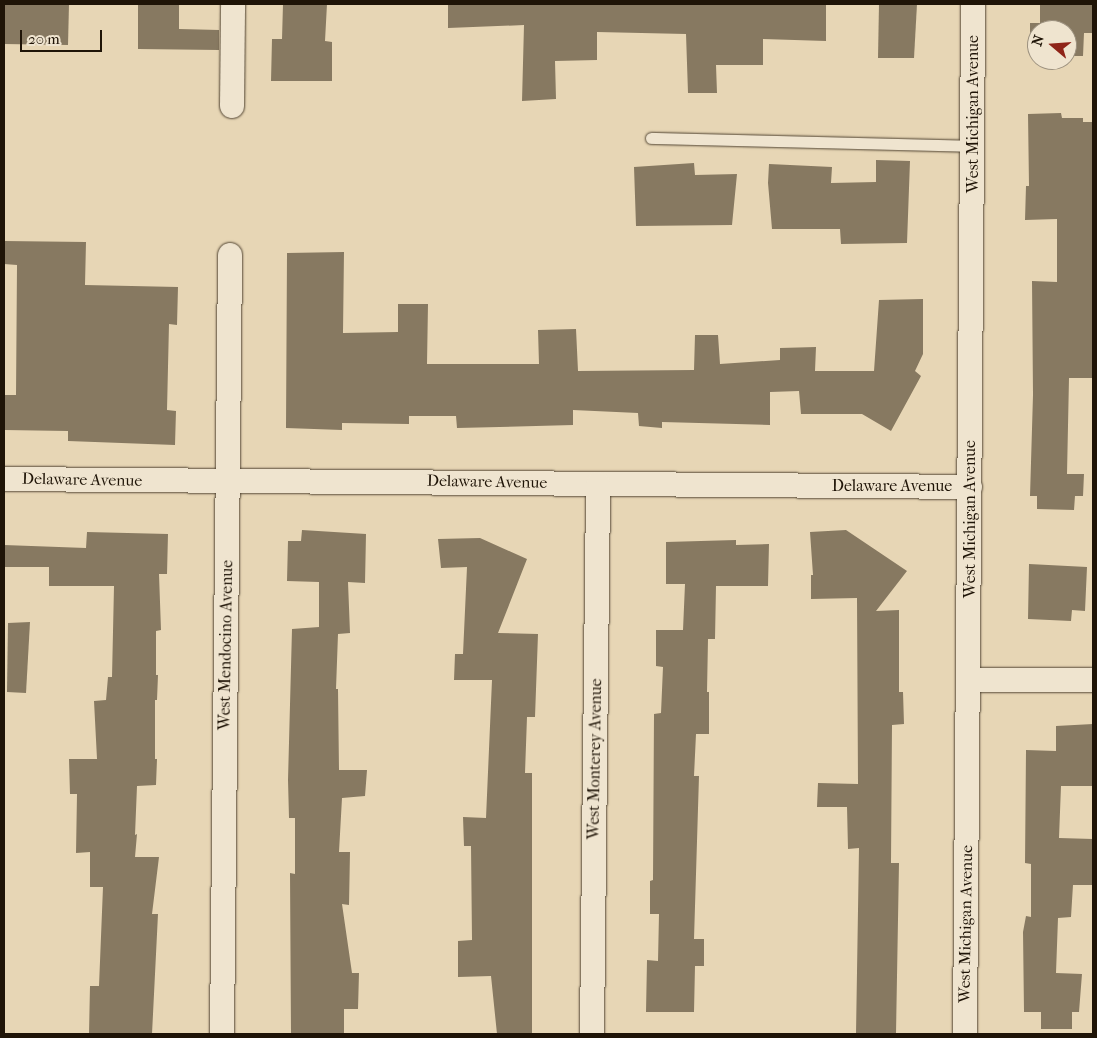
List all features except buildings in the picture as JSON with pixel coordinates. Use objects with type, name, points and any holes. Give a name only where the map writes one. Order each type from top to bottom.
[{"type":"street","points":[[232,106],[233,4]]},
{"type":"street","name":"West Michigan Avenue","points":[[965,1034],[973,146],[972,4]]},
{"type":"street","name":"West Mendocino Avenue","points":[[222,1034],[230,256]]},
{"type":"street","name":"Delaware Avenue","points":[[4,479],[970,486]]},
{"type":"street","name":"West Monterey Avenue","points":[[592,1034],[598,484]]},
{"type":"street","points":[[968,680],[1093,680]]},
{"type":"lane","points":[[652,138],[973,146]]}]
